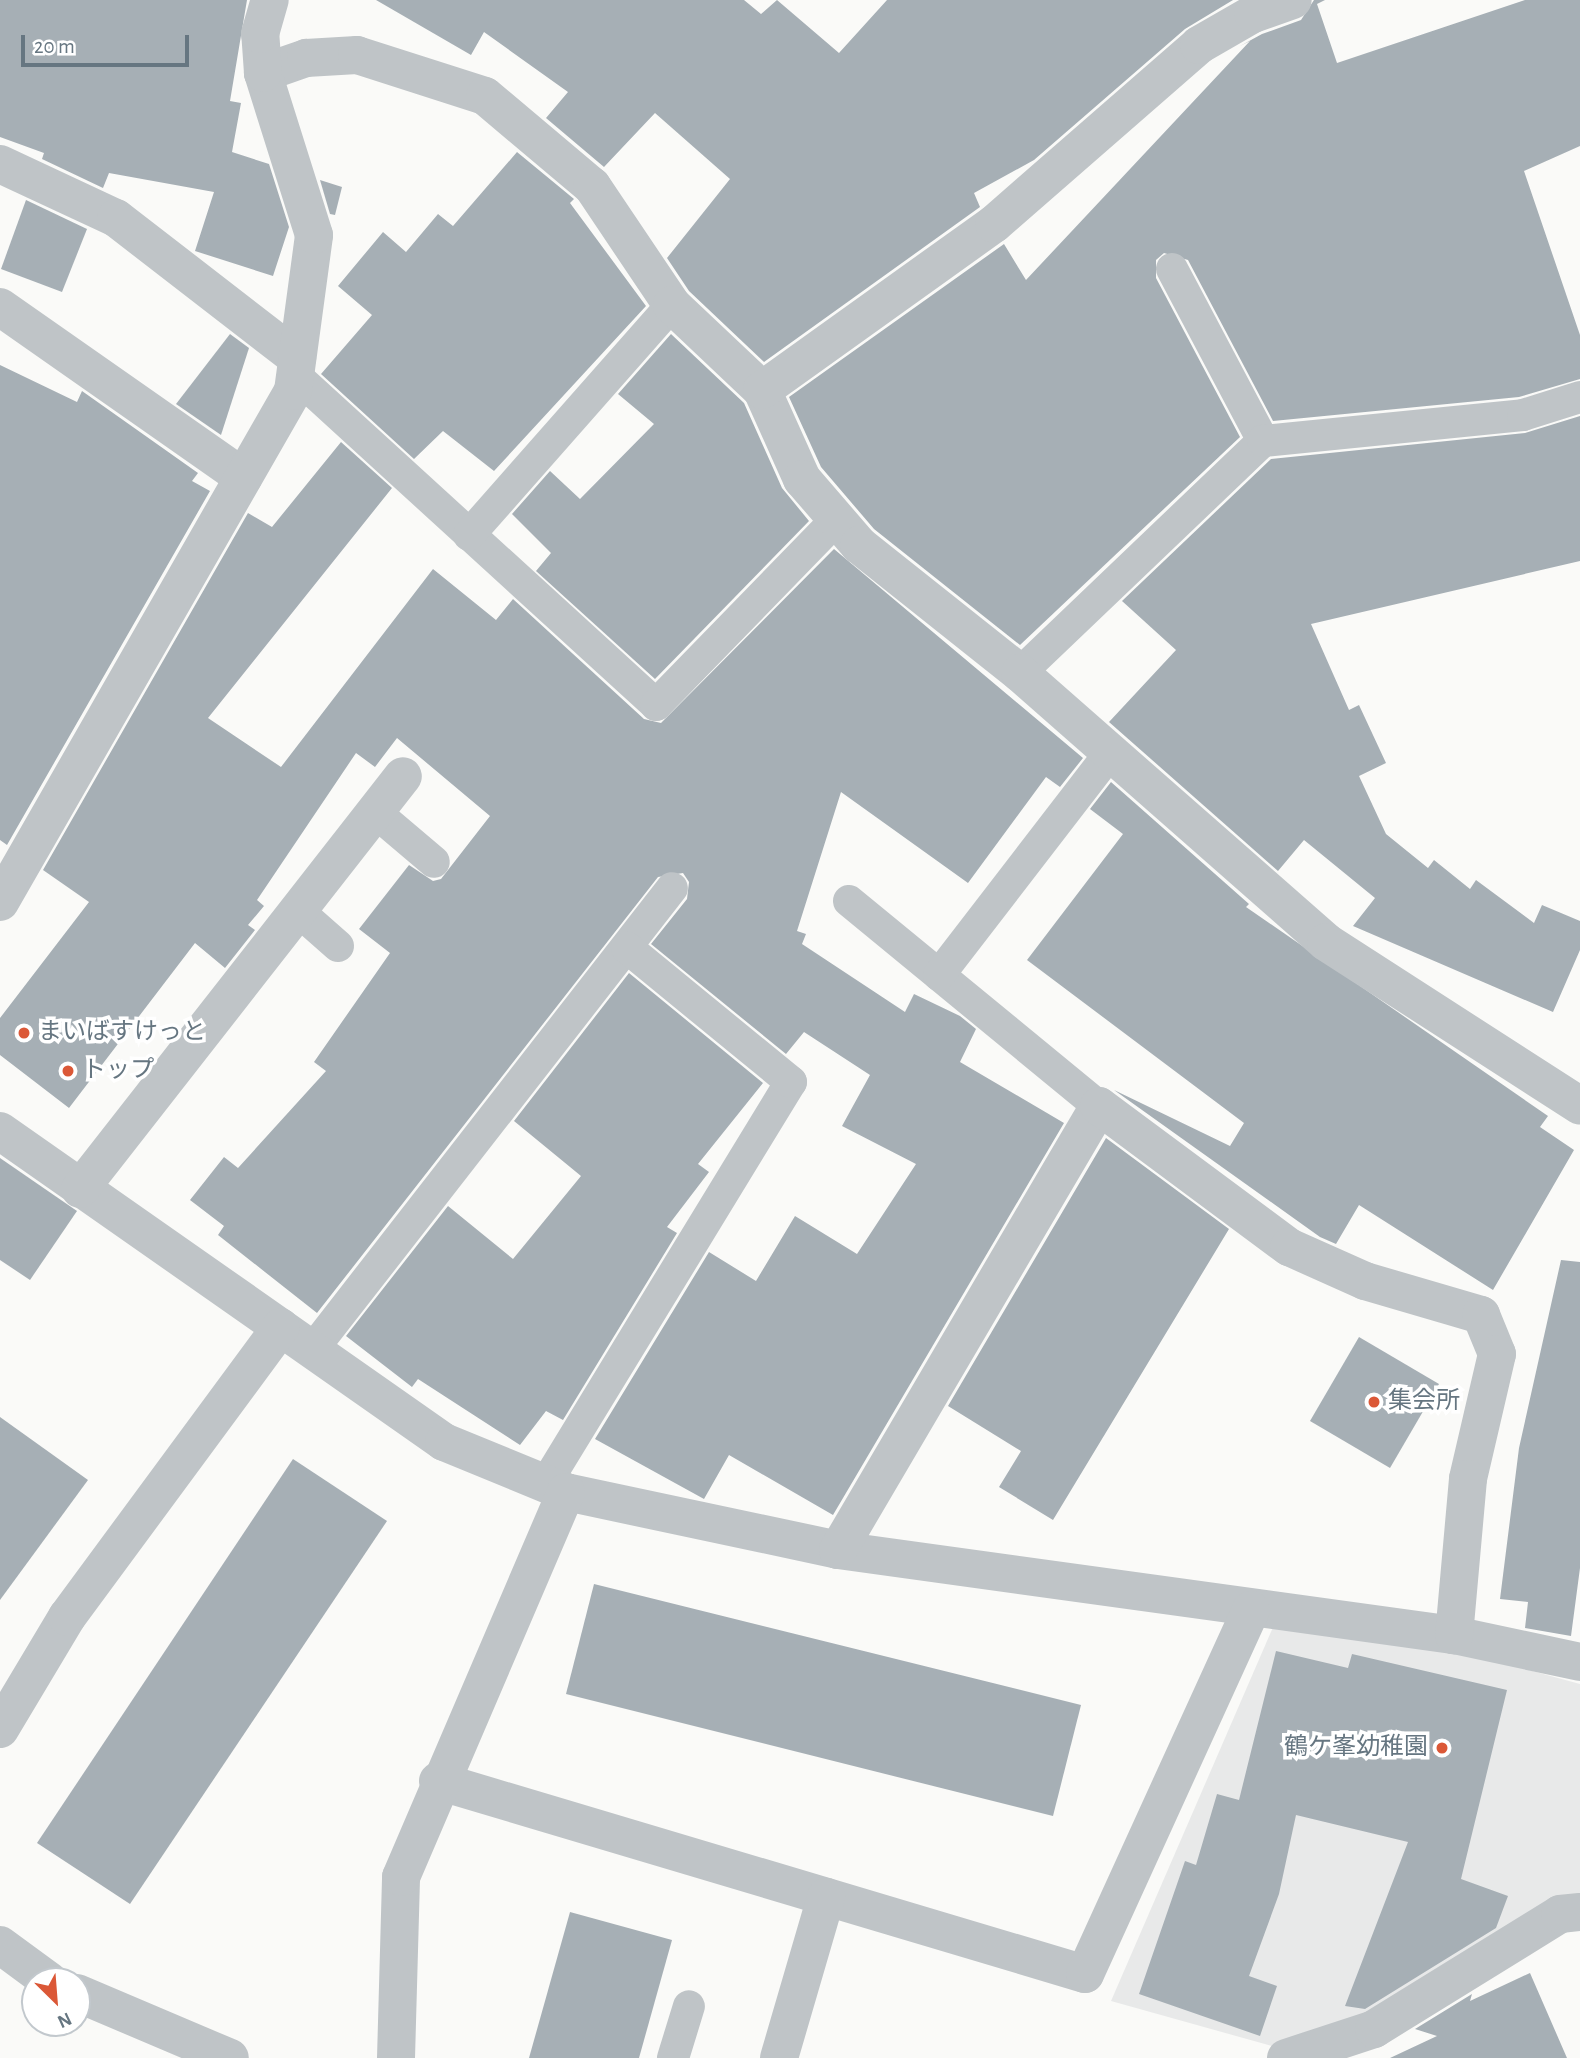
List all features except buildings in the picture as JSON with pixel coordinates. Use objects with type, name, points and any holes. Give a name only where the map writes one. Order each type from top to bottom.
[{"type":"street","points":[[0,902],[293,391],[314,235],[263,74],[260,34],[270,0]]},
{"type":"street","points":[[762,390],[994,224],[1199,45],[1293,0]]},
{"type":"street","points":[[263,74],[306,58],[358,55],[485,96],[592,186],[672,305],[762,390],[802,479],[859,545],[1020,673],[1326,942],[1580,1106]]},
{"type":"street","points":[[0,164],[116,218],[296,367]]},
{"type":"street","points":[[0,307],[243,477]]},
{"type":"street","points":[[80,1189],[296,909],[403,776]]},
{"type":"street","points":[[838,1550],[1099,1106],[1289,1247],[1365,1281],[1482,1315],[1497,1354],[1468,1479],[1454,1635]]},
{"type":"street","points":[[0,1131],[444,1443],[556,1488],[838,1550],[1251,1610],[1454,1635],[1580,1662]]},
{"type":"street","points":[[0,1729],[67,1617],[281,1327]]},
{"type":"street","points":[[396,2058],[401,1877],[556,1488]]},
{"type":"street","points":[[438,1781],[1085,1974],[1251,1610]]},
{"type":"street","points":[[779,2058],[826,1897]]},
{"type":"street","points":[[1286,2058],[1374,2029],[1560,1914],[1580,1912]]},
{"type":"street","points":[[0,1945],[30,1967]]},
{"type":"street","points":[[91,1999],[230,2058]]},
{"type":"lane","points":[[1172,269],[1263,441]]},
{"type":"lane","points":[[469,535],[672,305]]},
{"type":"lane","points":[[296,367],[469,535],[656,705],[836,519]]},
{"type":"lane","points":[[1020,673],[1263,441],[1523,415],[1580,397]]},
{"type":"lane","points":[[939,975],[1110,753]]},
{"type":"lane","points":[[375,812],[434,862]]},
{"type":"lane","points":[[313,1349],[672,888]]},
{"type":"lane","points":[[849,901],[1099,1106]]},
{"type":"lane","points":[[296,909],[338,946]]},
{"type":"lane","points":[[556,1488],[791,1082],[626,948]]},
{"type":"lane","points":[[673,2058],[689,2006]]},
{"type":"shaded area","points":[[1274,1625],[1469,1654],[1580,1684],[1580,1904],[1369,2019],[1279,2048],[1111,2001]]},
{"type":"place","name":"まいばすけっと","points":[[24,1033]]},
{"type":"place","name":"トップ","points":[[68,1071]]},
{"type":"place","name":"集会所","points":[[1374,1402]]},
{"type":"place","name":"鶴ケ峯幼稚園","points":[[1442,1748]]}]
